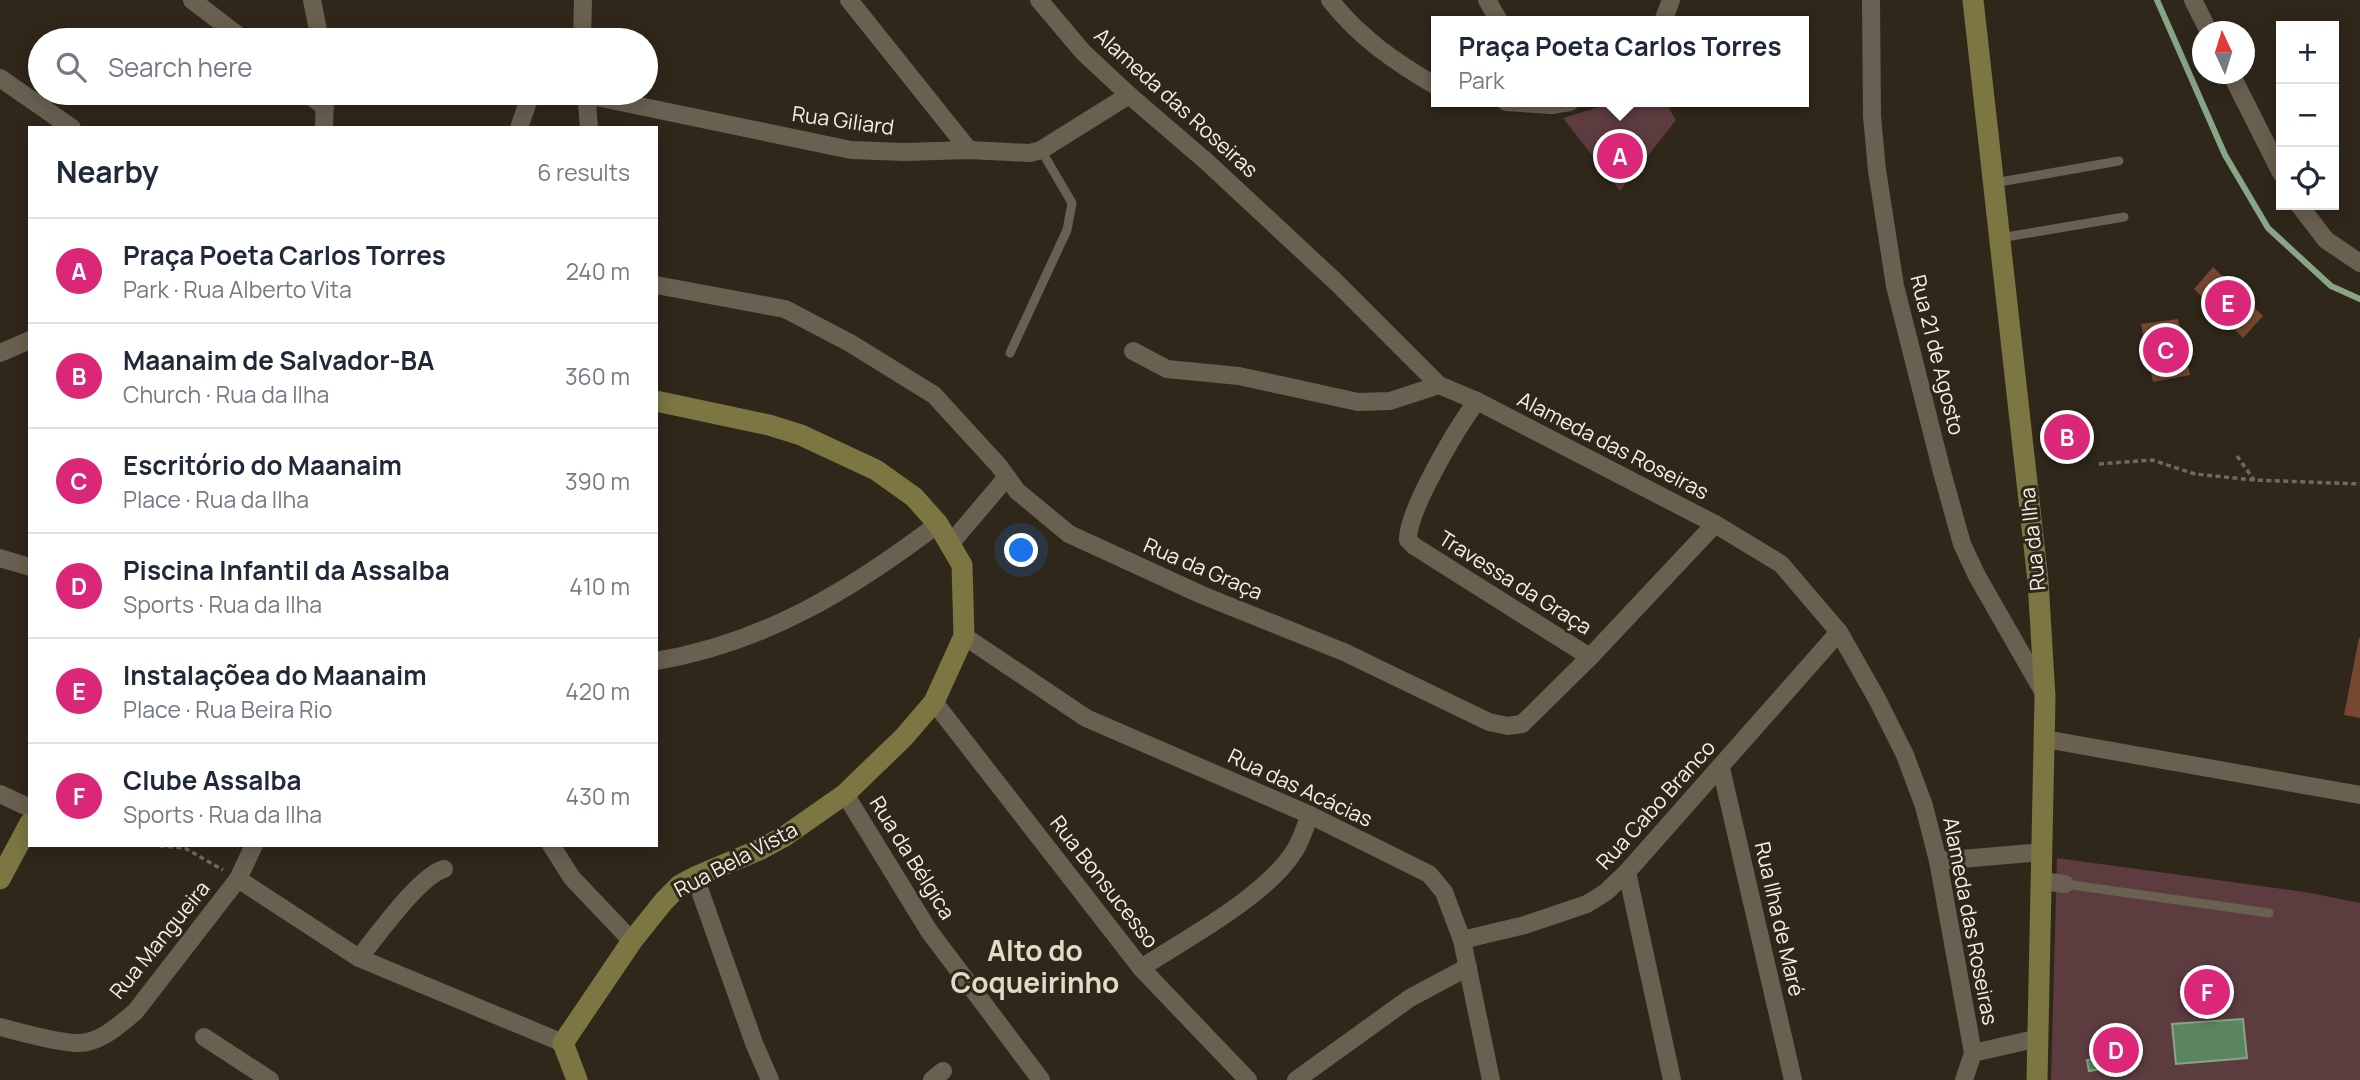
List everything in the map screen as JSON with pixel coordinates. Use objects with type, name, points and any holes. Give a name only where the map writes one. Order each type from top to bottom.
[{"type":"main road","name":"Rua da Ilha","points":[[1973,0],[2038,581],[2045,697],[2037,1080]]},
{"type":"main road","name":"Rua Bela Vista","points":[[564,1043],[632,941],[664,901],[680,885],[785,836],[845,794],[904,737],[934,702],[964,636],[962,565],[939,524],[914,497],[876,470],[837,450],[769,425],[658,401]]},
{"type":"main road","points":[[0,879],[28,827]]},
{"type":"main road","points":[[564,1043],[577,1080]]},
{"type":"street","points":[[192,0],[228,28]]},
{"type":"street","points":[[312,0],[318,28]]},
{"type":"street","points":[[582,28],[583,0]]},
{"type":"street","points":[[849,0],[969,150]]},
{"type":"street","name":"Alameda das Roseiras","points":[[1039,0],[1083,52],[1338,282],[1439,385],[1477,401],[1714,524],[1781,564],[1839,632],[1905,755],[1924,806],[1938,861],[1973,1053]]},
{"type":"street","points":[[1330,0],[1348,22],[1395,62],[1431,83]]},
{"type":"street","points":[[1487,0],[1496,16]]},
{"type":"street","name":"Rua 21 de Agosto","points":[[1871,0],[1872,116],[1877,170],[1895,286],[1962,544],[2045,697]]},
{"type":"street","points":[[2193,0],[2204,21]]},
{"type":"street","points":[[0,78],[28,97]]},
{"type":"street","points":[[2236,84],[2276,163]]},
{"type":"street","name":"Rua Giliard","points":[[636,105],[851,150],[1030,153],[1041,150],[1129,96]]},
{"type":"street","points":[[39,105],[69,126]]},
{"type":"street","points":[[324,126],[325,105]]},
{"type":"street","points":[[520,126],[527,105]]},
{"type":"street","points":[[587,105],[589,126]]},
{"type":"street","points":[[2303,210],[2326,240],[2360,263]]},
{"type":"street","name":"Rua da Graça","points":[[658,285],[785,309],[850,343],[934,395],[1017,491],[1069,534],[1202,595],[1344,652],[1489,722],[1508,726],[1522,724],[1590,657],[1714,524]]},
{"type":"street","points":[[0,353],[28,341]]},
{"type":"street","points":[[1133,351],[1167,369],[1239,376],[1358,402],[1390,401],[1439,385]]},
{"type":"street","name":"Travessa da Graça","points":[[1477,401],[1459,425],[1410,521],[1408,540],[1590,657]]},
{"type":"street","points":[[951,543],[1007,477]]},
{"type":"street","points":[[658,661],[693,655],[736,642],[804,613],[894,557],[939,524]]},
{"type":"street","points":[[0,558],[28,566]]},
{"type":"street","name":"Rua Cabo Branco","points":[[1462,940],[1525,925],[1587,904],[1606,892],[1721,768],[1839,632]]},
{"type":"street","name":"Rua das Acácias","points":[[964,636],[1086,718],[1310,815],[1429,874],[1444,892],[1462,940],[1491,1080]]},
{"type":"street","name":"Rua Bonsucesso","points":[[934,702],[1141,968],[1248,1080]]},
{"type":"street","points":[[2045,739],[2360,795]]},
{"type":"street","name":"Rua Ilha de Maré","points":[[1721,768],[1793,1080]]},
{"type":"street","points":[[0,794],[28,807]]},
{"type":"street","name":"Rua da Bélgica","points":[[845,794],[929,931],[1041,1080]]},
{"type":"street","points":[[1141,968],[1260,890],[1296,849],[1310,815]]},
{"type":"street","name":"Rua Mangueira","points":[[0,1027],[77,1044],[103,1035],[135,1012],[238,879],[253,847]]},
{"type":"street","points":[[552,847],[572,878],[632,941]]},
{"type":"street","points":[[1938,861],[2042,852]]},
{"type":"street","points":[[359,958],[408,898],[435,871],[444,869]]},
{"type":"street","points":[[1627,872],[1671,1080]]},
{"type":"street","points":[[695,877],[754,1043],[770,1080]]},
{"type":"street","points":[[238,879],[359,958],[564,1043]]},
{"type":"street","points":[[2042,881],[2065,884]]},
{"type":"street","points":[[1296,1080],[1410,998],[1468,967]]},
{"type":"street","points":[[204,1037],[270,1080]]},
{"type":"street","points":[[1964,1080],[1973,1053],[2039,1038]]},
{"type":"lane","points":[[1010,353],[1066,230],[1072,208],[1070,197],[1041,150]]},
{"type":"lane","points":[[1994,183],[2119,161]]},
{"type":"lane","points":[[2000,238],[2124,217]]},
{"type":"lane","points":[[2065,884],[2269,912]]},
{"type":"path","points":[[2237,456],[2254,480]]},
{"type":"path","points":[[2099,464],[2152,460],[2195,474],[2254,480],[2360,484]]},
{"type":"path","points":[[173,847],[184,848],[238,879]]},
{"type":"shaded area","points":[[1599,107],[1668,107],[1676,120],[1620,191],[1563,118]]},
{"type":"shaded area","points":[[2057,858],[2305,892],[2360,903],[2360,1080],[2051,1080]]},
{"type":"shaded area","points":[[2243,1019],[2247,1058],[2176,1064],[2172,1024]]},
{"type":"shaded area","points":[[2131,1040],[2133,1061],[2112,1062],[2113,1067],[2089,1071],[2087,1060],[2100,1058],[2098,1042]]},
{"type":"building","points":[[2213,267],[2263,316],[2243,338],[2194,289]]},
{"type":"building","points":[[2178,319],[2190,375],[2153,382],[2141,324]]},
{"type":"building","points":[[2360,638],[2360,718],[2344,715]]},
{"type":"waterway","points":[[2157,0],[2225,155],[2268,228],[2331,286],[2360,299]]},
{"type":"place","name":"Praça Poeta Carlos Torres","points":[[1620,156]]},
{"type":"place","name":"Instalaçõea do Maanaim","points":[[2228,303]]},
{"type":"place","name":"Escritório do Maanaim","points":[[2166,350]]},
{"type":"place","name":"Maanaim de Salvador-BA","points":[[2067,437]]},
{"type":"place","name":"Clube Assalba","points":[[2207,992]]},
{"type":"place","name":"Piscina Infantil da Assalba","points":[[2116,1050]]},
{"type":"district","name":"Alto do Coqueirinho","points":[[1035,967]]}]
